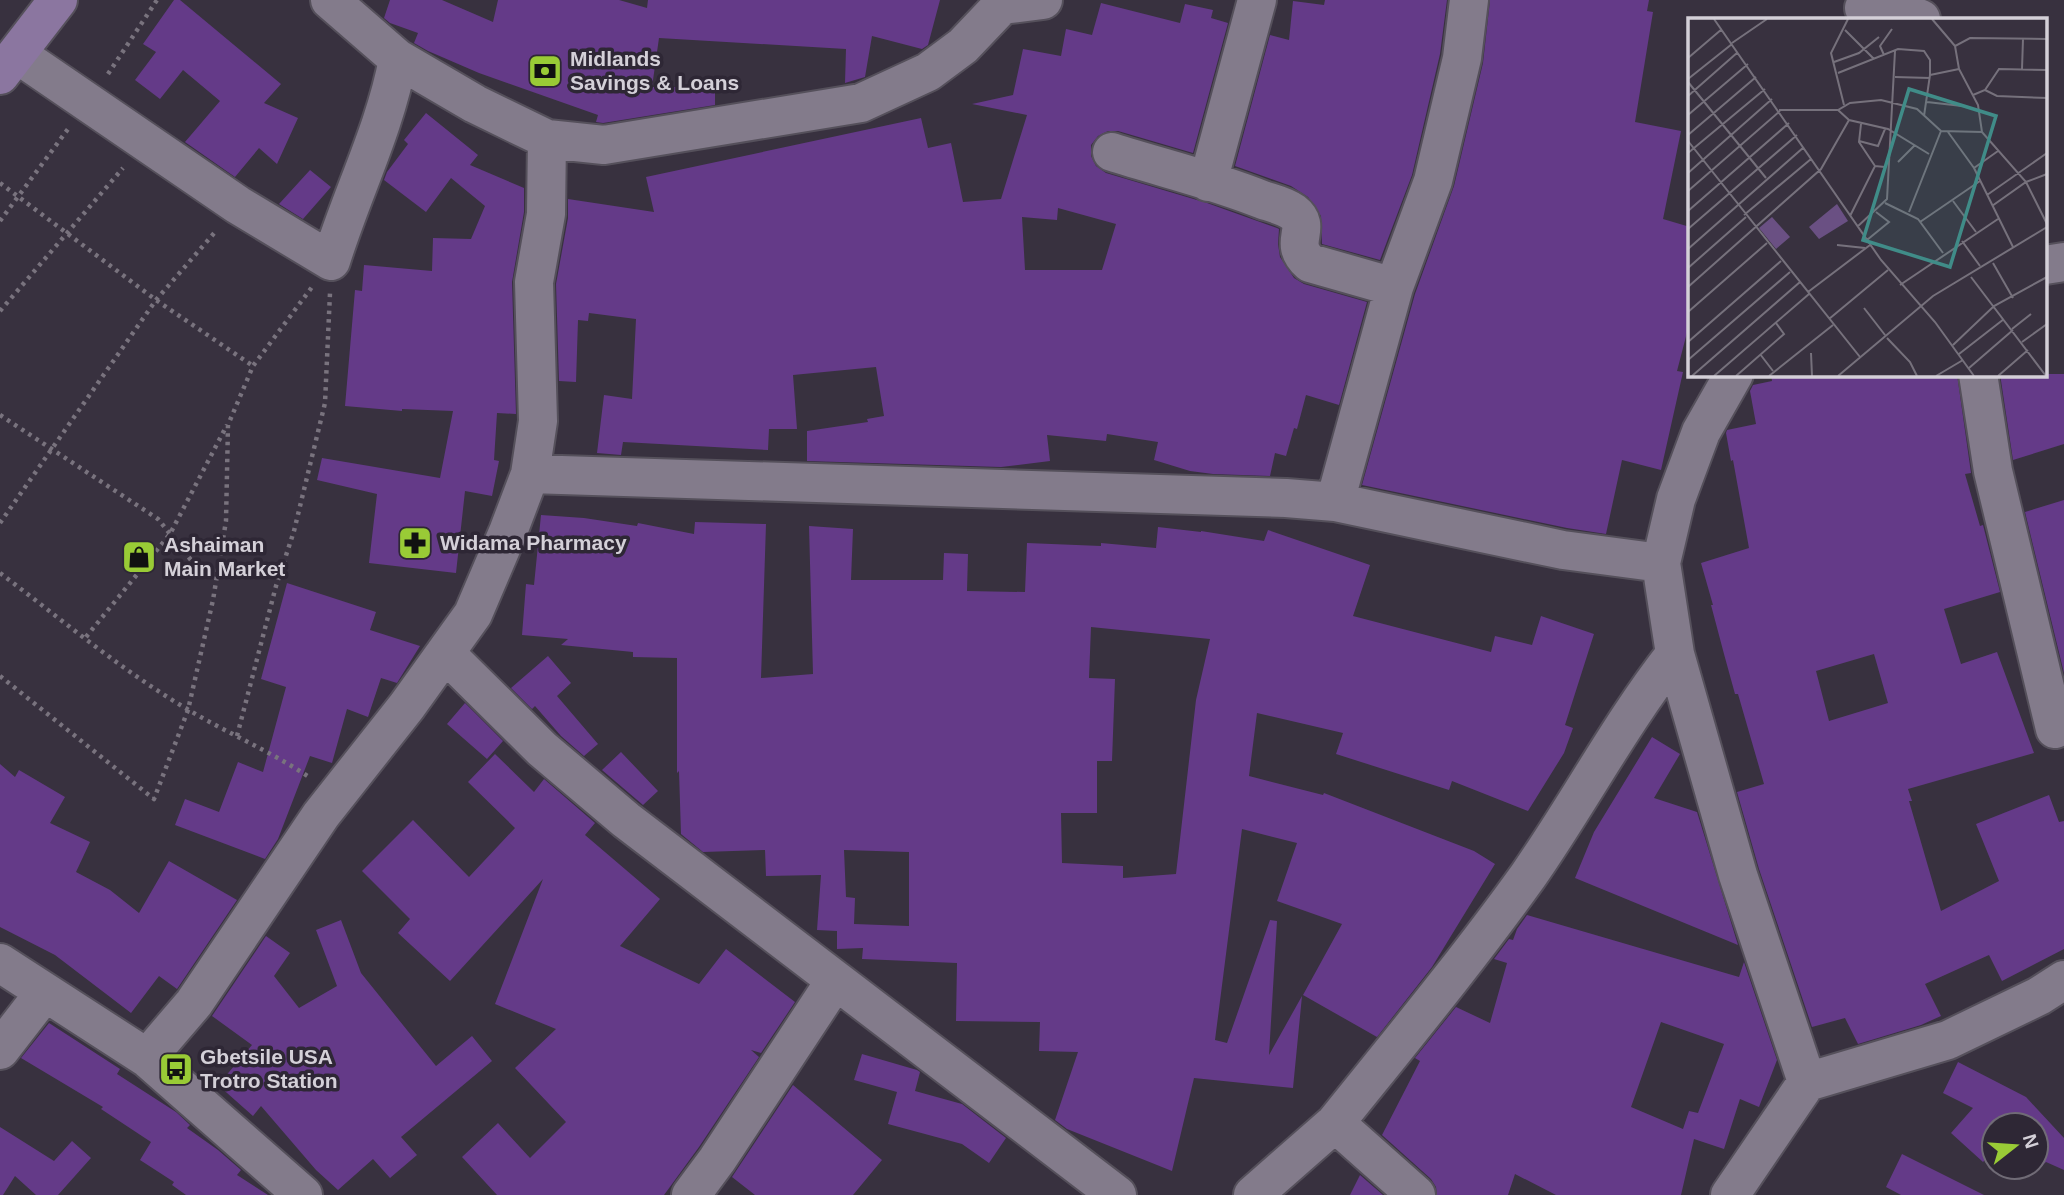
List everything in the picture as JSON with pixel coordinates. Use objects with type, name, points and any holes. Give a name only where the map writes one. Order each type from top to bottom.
[{"type":"main road","points":[[8,64],[58,0]]},
{"type":"street","points":[[330,0],[398,59],[475,104],[547,139],[604,145],[862,103],[928,72],[963,46],[1001,3],[1043,0]]},
{"type":"street","points":[[1208,181],[1257,0]]},
{"type":"street","points":[[1335,502],[1394,287],[1433,181],[1461,58],[1469,0]]},
{"type":"street","points":[[1864,9],[1918,18]]},
{"type":"street","points":[[8,64],[146,140],[238,205],[331,261],[344,219],[392,93],[398,59]]},
{"type":"street","points":[[146,1058],[194,1003],[336,795],[407,706],[473,614],[530,474],[538,421],[534,282],[546,214],[547,139]]},
{"type":"street","points":[[1111,152],[1238,190],[1293,212],[1303,230],[1298,242],[1301,255],[1310,263],[1394,287]]},
{"type":"street","points":[[2046,265],[2064,262]]},
{"type":"street","points":[[1733,376],[1701,432],[1676,499],[1661,563],[1675,654],[1738,874],[1807,1082]]},
{"type":"street","points":[[1978,376],[1993,471],[2054,729]]},
{"type":"street","points":[[530,474],[1335,502],[1563,550],[1661,563]]},
{"type":"street","points":[[445,653],[542,748],[626,820],[1117,1195]]},
{"type":"street","points":[[1253,1195],[1335,1123],[1431,1003],[1529,874],[1645,693],[1675,654]]},
{"type":"street","points":[[0,962],[146,1058],[303,1195]]},
{"type":"street","points":[[1731,1195],[1807,1082],[1948,1040],[2039,996],[2064,980]]},
{"type":"street","points":[[691,1195],[835,981]]},
{"type":"street","points":[[0,1050],[45,992]]},
{"type":"street","points":[[1335,1123],[1416,1195]]},
{"type":"path","points":[[0,311],[146,140]]},
{"type":"path","points":[[0,183],[156,300],[253,366]]},
{"type":"path","points":[[0,523],[156,300],[238,205]]},
{"type":"path","points":[[86,637],[170,534],[228,425],[253,366],[331,261]]},
{"type":"path","points":[[237,736],[276,586],[294,531],[325,403],[331,261]]},
{"type":"path","points":[[0,415],[158,519],[191,560],[218,576]]},
{"type":"path","points":[[0,676],[154,800],[188,710],[218,576],[226,522],[228,425]]},
{"type":"path","points":[[0,573],[150,685],[188,710],[284,760],[336,795]]},
{"type":"building","points":[[174,0],[180,0],[281,84],[264,103],[298,118],[277,164],[259,148],[235,177],[185,142],[220,101],[183,70],[160,99],[135,80],[156,52],[143,44]]},
{"type":"building","points":[[390,0],[442,0],[493,22],[498,0],[619,0],[647,8],[648,0],[940,0],[928,45],[922,49],[872,36],[865,77],[845,83],[846,49],[659,38],[652,87],[715,87],[715,105],[603,123],[596,122],[598,115],[479,73],[414,43],[418,33],[390,23],[384,18]]},
{"type":"building","points":[[1325,0],[1447,0],[1440,54],[1412,175],[1380,260],[1322,244],[1321,216],[1308,197],[1291,186],[1235,166],[1270,35],[1289,40],[1293,1],[1324,5]]},
{"type":"building","points":[[1490,0],[1649,0],[1647,11],[1653,12],[1635,122],[1681,131],[1663,219],[1688,226],[1688,329],[1677,371],[1683,372],[1661,470],[1622,460],[1606,534],[1362,485],[1415,294],[1454,186],[1483,63]]},
{"type":"building","points":[[1101,3],[1180,23],[1185,4],[1213,10],[1211,18],[1228,23],[1193,153],[1118,131],[1108,131],[1098,136],[1091,145],[1091,156],[1096,166],[1106,173],[1207,203],[1279,229],[1280,257],[1294,278],[1304,284],[1367,302],[1339,405],[1306,395],[1286,456],[1275,453],[1270,476],[1190,471],[1154,460],[1158,442],[1107,434],[1106,441],[1047,435],[1050,461],[1001,467],[807,461],[807,431],[868,422],[867,419],[884,416],[876,367],[793,375],[797,429],[769,429],[768,450],[623,442],[621,455],[597,453],[604,395],[632,399],[636,319],[589,313],[588,321],[578,320],[576,382],[559,381],[556,284],[568,218],[568,199],[654,212],[646,177],[921,118],[928,148],[951,143],[963,202],[1001,199],[1027,115],[972,104],[1013,95],[1023,49],[1061,56],[1066,29],[1092,35]],"holes":[[[1058,208],[1116,224],[1102,270],[1025,270],[1022,217],[1057,220]]]},
{"type":"building","points":[[426,113],[478,155],[470,165],[524,188],[524,212],[512,282],[516,414],[497,413],[494,460],[499,461],[492,496],[465,491],[456,573],[369,563],[377,494],[317,480],[322,458],[440,478],[453,411],[402,411],[345,406],[355,290],[362,291],[364,265],[432,271],[433,238],[471,239],[485,206],[451,178],[426,212],[384,180],[408,144],[404,140]]},
{"type":"building","points":[[310,170],[331,187],[303,219],[279,204]]},
{"type":"building","points":[[2064,374],[2064,444],[2013,460],[2000,376]]},
{"type":"building","points":[[1771,376],[1957,376],[1971,473],[1965,474],[1980,526],[1983,525],[2000,592],[1944,609],[1961,664],[1997,652],[2034,753],[1908,789],[1912,801],[1909,801],[1941,911],[1999,881],[1976,824],[2049,795],[2059,822],[2064,821],[2064,949],[2002,981],[1989,955],[1925,984],[1941,1016],[1921,1025],[1858,1044],[1845,1018],[1812,1027],[1759,869],[1737,792],[1764,784],[1738,694],[1735,694],[1701,563],[1749,548],[1726,433],[1727,430],[1756,424],[1750,391],[1753,385],[1772,381]],"holes":[[[1874,654],[1888,703],[1829,721],[1816,671]]]},
{"type":"building","points":[[2064,500],[2064,673],[2025,512]]},
{"type":"building","points":[[541,515],[637,526],[638,523],[694,534],[695,522],[766,524],[761,678],[813,674],[809,526],[853,529],[851,580],[943,580],[944,553],[968,554],[967,591],[1025,592],[1027,543],[1101,546],[1101,543],[1156,548],[1158,527],[1264,541],[1268,530],[1370,565],[1353,616],[1491,652],[1495,636],[1532,645],[1541,616],[1594,634],[1565,725],[1573,728],[1564,753],[1528,811],[1452,781],[1449,790],[1336,754],[1343,733],[1257,713],[1249,776],[1323,795],[1324,793],[1474,851],[1495,864],[1432,967],[1377,1037],[1303,995],[1342,924],[1277,901],[1297,843],[1242,829],[1215,1040],[1227,1043],[1270,920],[1277,921],[1269,1055],[1302,996],[1293,1088],[1194,1078],[1172,1171],[1067,1129],[1055,1120],[1078,1052],[1039,1051],[1040,1022],[956,1021],[957,963],[862,959],[863,948],[837,949],[837,931],[817,930],[821,875],[766,876],[765,850],[703,852],[681,834],[679,771],[677,773],[677,658],[633,657],[633,652],[561,645],[568,639],[522,635],[526,584],[534,585]],"holes":[[[1091,627],[1210,639],[1196,700],[1176,874],[1123,878],[1123,866],[1062,863],[1061,813],[1097,813],[1097,761],[1112,761],[1115,679],[1089,678]],[[844,850],[909,852],[909,926],[854,924],[855,898],[846,897]]]},
{"type":"building","points":[[287,583],[376,612],[370,630],[420,646],[397,683],[381,678],[368,717],[347,709],[332,763],[310,756],[278,839],[265,859],[175,825],[185,799],[219,812],[238,762],[263,772],[286,687],[261,679]]},
{"type":"building","points":[[548,656],[571,683],[557,696],[598,744],[584,756],[561,736],[535,706],[532,709],[511,688]]},
{"type":"building","points":[[465,703],[503,741],[487,759],[447,724]]},
{"type":"building","points":[[1652,737],[1680,754],[1654,798],[1697,812],[1738,945],[1575,878],[1594,832]]},
{"type":"building","points":[[621,752],[658,791],[643,805],[602,770]]},
{"type":"building","points":[[495,754],[534,792],[544,779],[595,823],[585,835],[660,899],[620,946],[699,984],[726,949],[795,1002],[761,1053],[751,1050],[759,1057],[664,1195],[497,1195],[462,1157],[498,1123],[530,1158],[566,1122],[515,1068],[556,1029],[495,1004],[543,879],[450,981],[398,933],[410,919],[362,871],[413,820],[469,877],[515,828],[468,782]]},
{"type":"building","points":[[0,764],[15,777],[19,770],[65,797],[50,823],[90,842],[76,872],[110,890],[139,913],[169,861],[237,900],[177,989],[159,976],[131,1013],[55,955],[0,927]]},
{"type":"building","points":[[1527,915],[1739,977],[1744,962],[1777,1060],[1759,1107],[1740,1099],[1724,1149],[1694,1139],[1681,1195],[1556,1195],[1515,1174],[1508,1195],[1437,1195],[1431,1179],[1382,1135],[1420,1061],[1415,1058],[1456,1007],[1490,1023],[1507,963],[1494,959],[1509,939],[1513,940]],"holes":[[[1661,1022],[1724,1044],[1698,1113],[1689,1111],[1683,1129],[1631,1107]]]},
{"type":"building","points":[[341,920],[361,973],[436,1066],[472,1036],[492,1061],[401,1137],[417,1155],[390,1178],[373,1159],[338,1190],[316,1170],[261,1106],[253,1116],[218,1085],[252,1045],[212,1016],[266,936],[290,953],[274,976],[299,1008],[337,986],[316,930]]},
{"type":"building","points":[[49,1023],[120,1069],[117,1074],[176,1112],[190,1125],[187,1128],[241,1170],[237,1175],[268,1195],[186,1195],[172,1185],[174,1182],[140,1160],[151,1142],[101,1109],[103,1107],[21,1058]]},
{"type":"building","points":[[862,1054],[917,1070],[920,1072],[915,1091],[962,1104],[1006,1138],[989,1163],[962,1144],[888,1124],[897,1092],[854,1080]]},
{"type":"building","points":[[1958,1062],[2026,1097],[2039,1111],[1980,1111],[1980,1159],[1951,1133],[1973,1108],[1943,1093]]},
{"type":"building","points":[[793,1085],[882,1160],[853,1195],[755,1195],[732,1177]]},
{"type":"building","points":[[2050,1123],[2064,1138],[2064,1170],[2050,1164]]},
{"type":"building","points":[[0,1127],[54,1161],[72,1141],[91,1158],[58,1195],[36,1195],[15,1176],[3,1195],[0,1195]]},
{"type":"building","points":[[1902,1154],[1984,1195],[1901,1195],[1886,1187]]},
{"type":"building","points":[[1360,1175],[1383,1195],[1350,1195]]},
{"type":"place","name":"Midlands Savings & Loans","points":[[545,71]]},
{"type":"place","name":"Widama Pharmacy","points":[[415,543]]},
{"type":"place","name":"Ashaiman Main Market","points":[[139,557]]},
{"type":"place","name":"Gbetsile USA Trotro Station","points":[[176,1069]]}]
